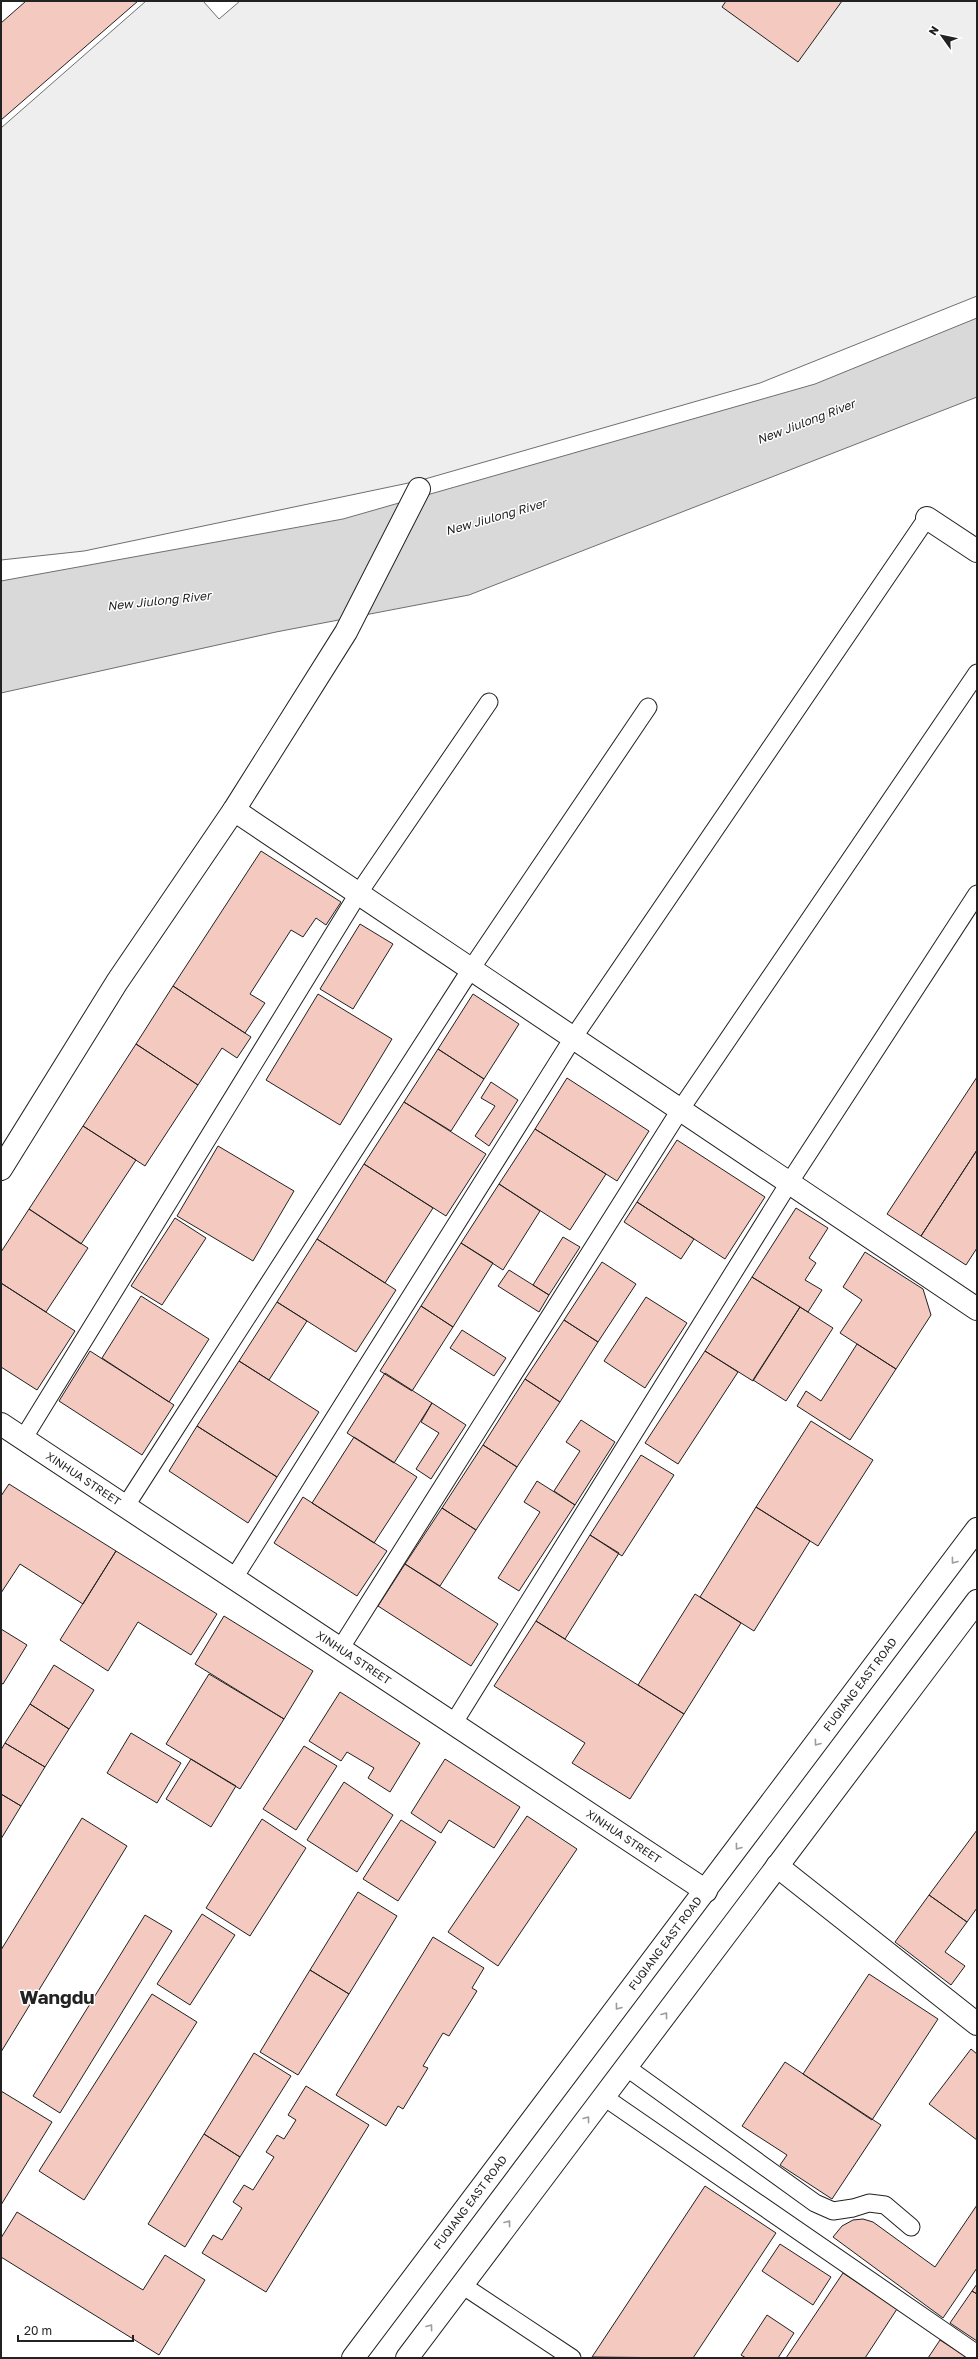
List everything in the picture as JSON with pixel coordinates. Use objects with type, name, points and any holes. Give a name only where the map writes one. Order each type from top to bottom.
[{"type":"street","points":[[1,1169],[117,982],[234,810],[346,632],[419,489]]},
{"type":"street","points":[[927,518],[977,551]]},
{"type":"street","points":[[234,810],[977,1309]]},
{"type":"street","name":"XINHUA STREET","points":[[1,1424],[706,1891]]},
{"type":"street","name":"FUQIANG EAST ROAD","points":[[353,2358],[977,1530]]},
{"type":"street","points":[[407,2358],[977,1601]]},
{"type":"street","points":[[777,1866],[977,2024]]},
{"type":"lane","points":[[234,1578],[573,1038],[927,518]]},
{"type":"lane","points":[[340,1649],[680,1110],[977,673]]},
{"type":"lane","points":[[23,1439],[358,894],[489,702]]},
{"type":"lane","points":[[125,1506],[471,969],[648,707]]},
{"type":"lane","points":[[454,1724],[790,1183],[977,894]]},
{"type":"lane","points":[[626,2067],[815,2203],[833,2211],[853,2208],[869,2203],[885,2205],[911,2227]]},
{"type":"lane","points":[[604,2097],[977,2354]]},
{"type":"lane","points":[[462,2285],[572,2358]]},
{"type":"shaded area","points":[[146,1],[203,1],[219,19],[240,1],[977,1],[977,296],[760,383],[418,481],[84,551],[1,560],[1,128]]},
{"type":"water","name":"New Jiulong River","points":[[977,318],[977,397],[469,595],[276,632],[1,693],[1,581],[343,519],[815,384]]},
{"type":"building","points":[[26,1],[138,1],[1,120],[1,23]]},
{"type":"building","points":[[726,1],[842,1],[798,62],[722,7]]},
{"type":"building","points":[[261,851],[341,902],[326,925],[316,918],[303,937],[291,930],[250,994],[265,1003],[245,1033],[173,986]]},
{"type":"building","points":[[360,924],[393,944],[353,1009],[320,989]]},
{"type":"building","points":[[173,986],[251,1037],[237,1058],[222,1048],[198,1085],[136,1044]]},
{"type":"building","points":[[318,994],[392,1039],[340,1125],[266,1080]]},
{"type":"building","points":[[473,994],[519,1024],[484,1079],[438,1049]]},
{"type":"building","points":[[136,1044],[198,1085],[145,1166],[83,1126]]},
{"type":"building","points":[[438,1049],[484,1079],[451,1131],[404,1102]]},
{"type":"building","points":[[977,1077],[977,1150],[921,1236],[887,1214]]},
{"type":"building","points":[[567,1078],[649,1131],[617,1181],[535,1129]]},
{"type":"building","points":[[491,1082],[518,1100],[489,1146],[475,1136],[495,1106],[481,1098]]},
{"type":"building","points":[[404,1102],[486,1154],[446,1216],[364,1164]]},
{"type":"building","points":[[83,1126],[136,1160],[81,1244],[29,1209]]},
{"type":"building","points":[[535,1129],[606,1174],[570,1230],[499,1184]]},
{"type":"building","points":[[677,1140],[765,1197],[725,1259],[637,1202]]},
{"type":"building","points":[[218,1146],[294,1191],[253,1261],[177,1216]]},
{"type":"building","points":[[977,1150],[977,1248],[966,1265],[921,1236]]},
{"type":"building","points":[[364,1164],[433,1208],[385,1283],[317,1239]]},
{"type":"building","points":[[499,1184],[540,1211],[503,1270],[461,1243]]},
{"type":"building","points":[[637,1202],[694,1239],[681,1259],[624,1222]]},
{"type":"building","points":[[796,1208],[828,1228],[809,1258],[816,1263],[805,1280],[822,1290],[808,1312],[752,1277]]},
{"type":"building","points":[[29,1209],[88,1248],[46,1312],[1,1283],[1,1252]]},
{"type":"building","points":[[175,1218],[206,1238],[162,1305],[131,1286]]},
{"type":"building","points":[[563,1237],[580,1247],[549,1295],[533,1285]]},
{"type":"building","points":[[317,1239],[396,1290],[356,1352],[277,1302]]},
{"type":"building","points":[[461,1243],[493,1263],[453,1327],[421,1306]]},
{"type":"building","points":[[865,1252],[923,1289],[931,1315],[896,1369],[840,1333],[862,1300],[843,1287]]},
{"type":"building","points":[[602,1262],[636,1284],[598,1342],[564,1320]]},
{"type":"building","points":[[509,1270],[549,1295],[539,1312],[498,1286]]},
{"type":"building","points":[[752,1277],[800,1307],[753,1381],[705,1351]]},
{"type":"building","points":[[1,1283],[75,1331],[37,1390],[1,1367]]},
{"type":"building","points":[[141,1296],[209,1339],[169,1402],[102,1358]]},
{"type":"building","points":[[646,1297],[687,1323],[645,1388],[604,1361]]},
{"type":"building","points":[[277,1302],[307,1321],[269,1380],[239,1361]]},
{"type":"building","points":[[421,1306],[453,1327],[412,1391],[380,1371]]},
{"type":"building","points":[[800,1307],[833,1328],[786,1401],[753,1380]]},
{"type":"building","points":[[564,1320],[598,1342],[560,1402],[525,1379]]},
{"type":"building","points":[[462,1330],[506,1358],[494,1376],[450,1348]]},
{"type":"building","points":[[857,1344],[896,1369],[850,1440],[797,1406],[806,1391],[821,1401]]},
{"type":"building","points":[[90,1351],[174,1405],[142,1455],[59,1401]]},
{"type":"building","points":[[705,1351],[738,1372],[678,1464],[645,1443]]},
{"type":"building","points":[[239,1361],[319,1412],[277,1477],[197,1426]]},
{"type":"building","points":[[385,1373],[432,1403],[394,1463],[347,1433]]},
{"type":"building","points":[[525,1379],[560,1402],[517,1467],[483,1445]]},
{"type":"building","points":[[432,1403],[466,1425],[431,1479],[416,1469],[439,1433],[421,1422]]},
{"type":"building","points":[[581,1420],[615,1442],[575,1505],[554,1491],[580,1451],[566,1442]]},
{"type":"building","points":[[811,1421],[873,1460],[818,1546],[756,1507]]},
{"type":"building","points":[[197,1426],[277,1477],[248,1523],[169,1471]]},
{"type":"building","points":[[354,1437],[417,1477],[374,1543],[312,1503]]},
{"type":"building","points":[[483,1445],[517,1467],[476,1530],[442,1508]]},
{"type":"building","points":[[641,1455],[674,1475],[622,1556],[590,1535]]},
{"type":"building","points":[[537,1481],[575,1505],[519,1591],[498,1578],[540,1512],[524,1502]]},
{"type":"building","points":[[9,1484],[116,1551],[83,1604],[20,1564],[1,1593],[1,1496]]},
{"type":"building","points":[[303,1497],[387,1551],[357,1596],[274,1543]]},
{"type":"building","points":[[756,1507],[810,1541],[754,1631],[700,1597]]},
{"type":"building","points":[[442,1508],[476,1530],[440,1586],[405,1564]]},
{"type":"building","points":[[590,1535],[619,1553],[565,1639],[536,1621]]},
{"type":"building","points":[[116,1551],[217,1614],[191,1655],[138,1622],[108,1671],[60,1640]]},
{"type":"building","points":[[405,1564],[498,1624],[471,1666],[378,1606]]},
{"type":"building","points":[[695,1594],[741,1623],[684,1714],[638,1685]]},
{"type":"building","points":[[224,1616],[313,1671],[284,1719],[195,1664]]},
{"type":"building","points":[[536,1621],[684,1714],[630,1799],[572,1763],[585,1743],[494,1686]]},
{"type":"building","points":[[1,1629],[27,1645],[3,1684],[1,1683]]},
{"type":"building","points":[[54,1665],[94,1690],[69,1729],[30,1704]]},
{"type":"building","points":[[209,1674],[284,1719],[240,1789],[166,1744]]},
{"type":"building","points":[[340,1692],[420,1743],[390,1792],[368,1778],[374,1768],[347,1752],[341,1761],[309,1741]]},
{"type":"building","points":[[30,1704],[69,1729],[45,1767],[5,1743]]},
{"type":"building","points":[[131,1733],[181,1763],[157,1803],[107,1773]]},
{"type":"building","points":[[5,1743],[45,1767],[21,1806],[1,1794],[1,1750]]},
{"type":"building","points":[[304,1746],[337,1766],[296,1830],[263,1809]]},
{"type":"building","points":[[191,1759],[236,1786],[211,1827],[166,1799]]},
{"type":"building","points":[[445,1759],[520,1807],[494,1848],[449,1820],[441,1833],[411,1813]]},
{"type":"building","points":[[344,1782],[393,1815],[357,1872],[307,1840]]},
{"type":"building","points":[[1,1794],[21,1806],[1,1839]]},
{"type":"building","points":[[527,1816],[577,1849],[498,1966],[448,1932]]},
{"type":"building","points":[[82,1818],[127,1846],[1,2052],[1,1950]]},
{"type":"building","points":[[262,1819],[306,1848],[250,1936],[206,1908]]},
{"type":"building","points":[[401,1820],[436,1842],[398,1901],[363,1879]]},
{"type":"building","points":[[977,1830],[977,1908],[967,1922],[929,1895]]},
{"type":"building","points":[[358,1892],[397,1916],[349,1994],[310,1970]]},
{"type":"building","points":[[929,1895],[967,1922],[945,1952],[965,1966],[951,1985],[895,1942]]},
{"type":"building","points":[[202,1914],[235,1935],[190,2005],[157,1984]]},
{"type":"building","points":[[145,1915],[172,1931],[60,2113],[33,2096]]},
{"type":"building","points":[[433,1937],[484,1968],[472,1988],[477,1991],[449,2036],[443,2033],[423,2066],[428,2068],[403,2109],[398,2106],[386,2126],[336,2095]]},
{"type":"building","points":[[310,1970],[349,1994],[298,2075],[260,2052]]},
{"type":"building","points":[[869,1974],[938,2019],[872,2120],[803,2074]]},
{"type":"building","points":[[152,1994],[197,2022],[84,2200],[39,2171]]},
{"type":"building","points":[[971,2049],[977,2054],[977,2140],[929,2104]]},
{"type":"building","points":[[254,2053],[291,2076],[240,2157],[204,2134]]},
{"type":"building","points":[[785,2062],[881,2125],[832,2199],[780,2165],[787,2155],[742,2126]]},
{"type":"building","points":[[306,2086],[369,2125],[266,2292],[202,2253],[213,2235],[222,2240],[242,2208],[233,2202],[244,2185],[253,2190],[274,2157],[266,2152],[277,2135],[284,2139],[296,2120],[288,2115]]},
{"type":"building","points":[[1,2091],[52,2122],[1,2205]]},
{"type":"building","points":[[204,2134],[240,2157],[185,2247],[148,2224]]},
{"type":"building","points":[[705,2186],[776,2233],[693,2358],[592,2357]]},
{"type":"building","points":[[977,2205],[977,2268],[943,2318],[833,2237],[842,2226],[853,2220],[863,2219],[873,2222],[935,2267]]},
{"type":"building","points":[[17,2212],[143,2290],[165,2255],[205,2280],[159,2355],[1,2257],[1,2238]]},
{"type":"building","points":[[780,2244],[831,2277],[813,2305],[762,2271]]},
{"type":"building","points":[[843,2273],[897,2309],[865,2358],[786,2358]]},
{"type":"building","points":[[977,2284],[977,2294],[972,2291]]},
{"type":"building","points":[[972,2291],[977,2294],[977,2341],[950,2323]]},
{"type":"building","points":[[767,2315],[794,2333],[778,2358],[746,2358],[741,2355]]},
{"type":"building","points":[[940,2340],[968,2358],[928,2358]]},
{"type":"district","name":"Wangdu","points":[[57,1997]]}]
